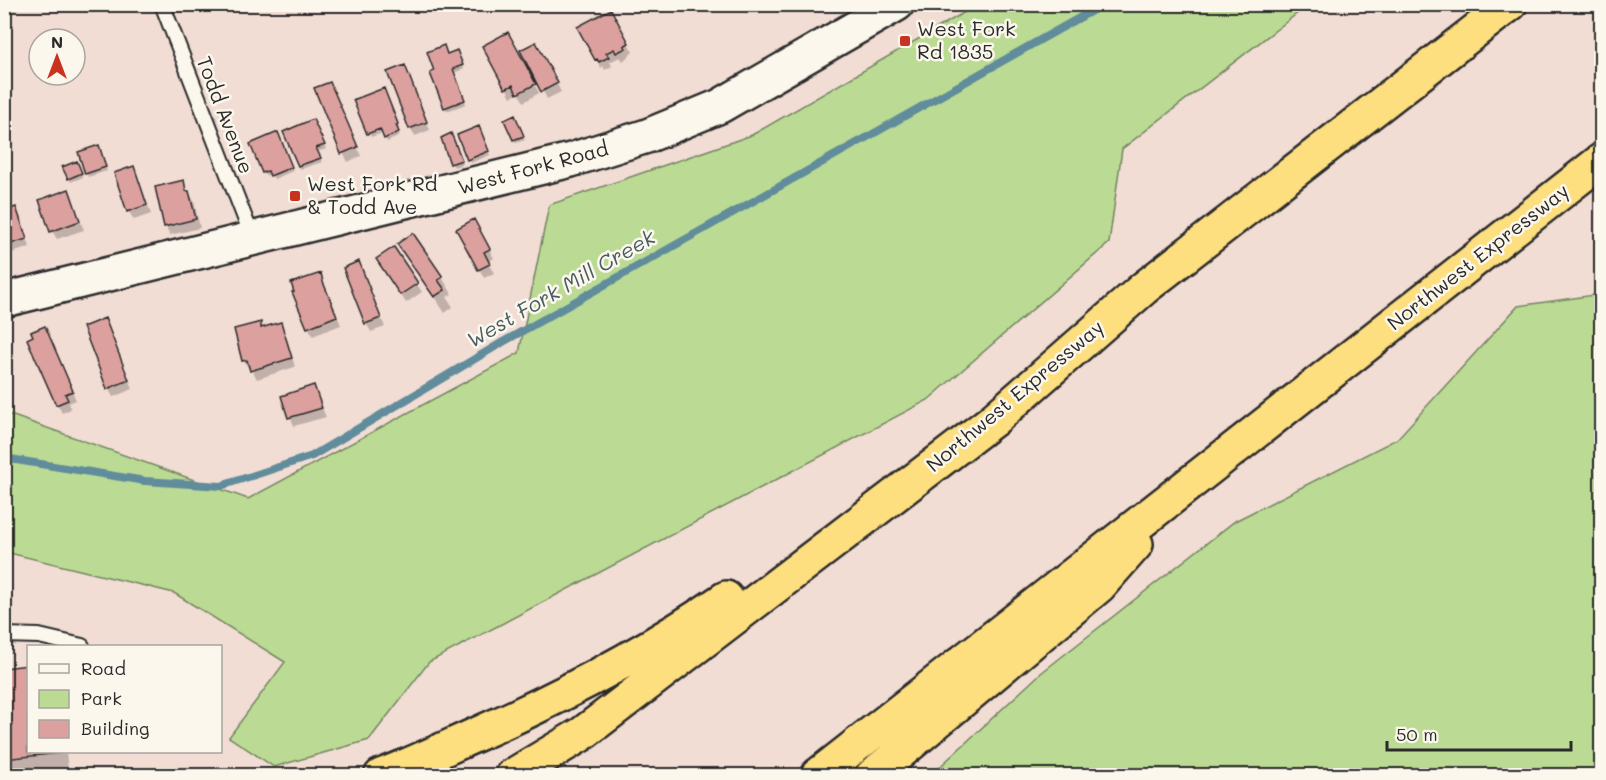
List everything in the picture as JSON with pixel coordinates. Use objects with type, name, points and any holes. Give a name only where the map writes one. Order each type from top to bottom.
[{"type":"highway","name":"Northwest Expressway","points":[[512,776],[582,734],[992,421],[1144,288],[1510,4]]},
{"type":"highway","name":"Northwest Expressway","points":[[817,776],[1602,160]]},
{"type":"highway","points":[[381,776],[532,710],[623,663],[699,616],[992,421]]},
{"type":"highway","points":[[872,776],[1099,586],[1190,482]]},
{"type":"street","name":"West Fork Road","points":[[4,300],[571,160],[647,136],[720,106],[897,4]]},
{"type":"lane","name":"Todd Avenue","points":[[162,4],[253,239]]},
{"type":"lane","points":[[4,635],[39,636],[78,645]]},
{"type":"green space","points":[[977,5],[1308,5],[1122,149],[1109,243],[928,400],[429,662],[369,740],[274,767],[229,737],[285,662],[174,593],[5,552],[5,413],[248,499],[519,353],[549,205],[752,135]]},
{"type":"green space","points":[[1601,294],[1601,775],[931,775],[1041,673],[1235,521],[1397,439],[1518,306]]},
{"type":"building","points":[[611,9],[629,43],[624,46],[626,48],[616,53],[614,49],[606,53],[609,57],[599,62],[595,60],[577,27]]},
{"type":"building","points":[[508,32],[536,84],[517,94],[513,85],[505,89],[482,46]]},
{"type":"building","points":[[536,42],[558,83],[541,92],[520,50]]},
{"type":"building","points":[[444,45],[447,54],[457,50],[463,65],[453,69],[465,100],[444,108],[430,73],[434,71],[427,52]]},
{"type":"building","points":[[405,65],[427,122],[409,129],[387,72]]},
{"type":"building","points":[[330,82],[358,147],[341,154],[314,88]]},
{"type":"building","points":[[384,88],[399,132],[384,139],[380,129],[367,134],[353,100]]},
{"type":"building","points":[[515,115],[524,136],[513,140],[504,120]]},
{"type":"building","points":[[313,119],[325,145],[316,148],[321,158],[298,166],[283,132]]},
{"type":"building","points":[[479,126],[489,151],[467,160],[457,135]]},
{"type":"building","points":[[278,132],[292,167],[270,176],[268,171],[262,173],[250,144]]},
{"type":"building","points":[[451,133],[462,160],[450,164],[441,138]]},
{"type":"building","points":[[99,145],[106,167],[85,174],[78,152]]},
{"type":"building","points":[[77,161],[82,173],[68,179],[62,167]]},
{"type":"building","points":[[134,166],[147,205],[127,212],[114,173]]},
{"type":"building","points":[[184,180],[196,219],[164,227],[155,187]]},
{"type":"building","points":[[69,189],[80,221],[50,232],[39,200]]},
{"type":"building","points":[[16,207],[27,239],[4,246],[4,211]]},
{"type":"building","points":[[474,219],[490,249],[484,252],[490,264],[478,270],[456,229]]},
{"type":"building","points":[[413,233],[443,277],[438,280],[445,290],[434,297],[397,244]]},
{"type":"building","points":[[394,247],[418,283],[400,295],[376,259]]},
{"type":"building","points":[[359,261],[381,318],[365,324],[343,268]]},
{"type":"building","points":[[321,273],[337,316],[307,328],[292,292],[294,292],[291,283]]},
{"type":"building","points":[[105,318],[129,380],[107,389],[83,327]]},
{"type":"building","points":[[261,322],[261,328],[281,322],[292,358],[250,371],[247,360],[242,361],[234,329]]},
{"type":"building","points":[[45,326],[73,391],[65,394],[68,400],[56,405],[27,339],[33,336],[31,332]]},
{"type":"building","points":[[314,385],[322,408],[288,418],[281,396]]},
{"type":"building","points":[[27,665],[27,753],[60,753],[4,759],[4,668]]},
{"type":"waterway","name":"West Fork Mill Creek","points":[[4,458],[145,481],[221,486],[312,456],[503,342],[1104,4]]},
{"type":"place","name":"West Fork Rd 1835","points":[[905,41]]},
{"type":"place","name":"West Fork Rd & Todd Ave","points":[[295,196]]}]
